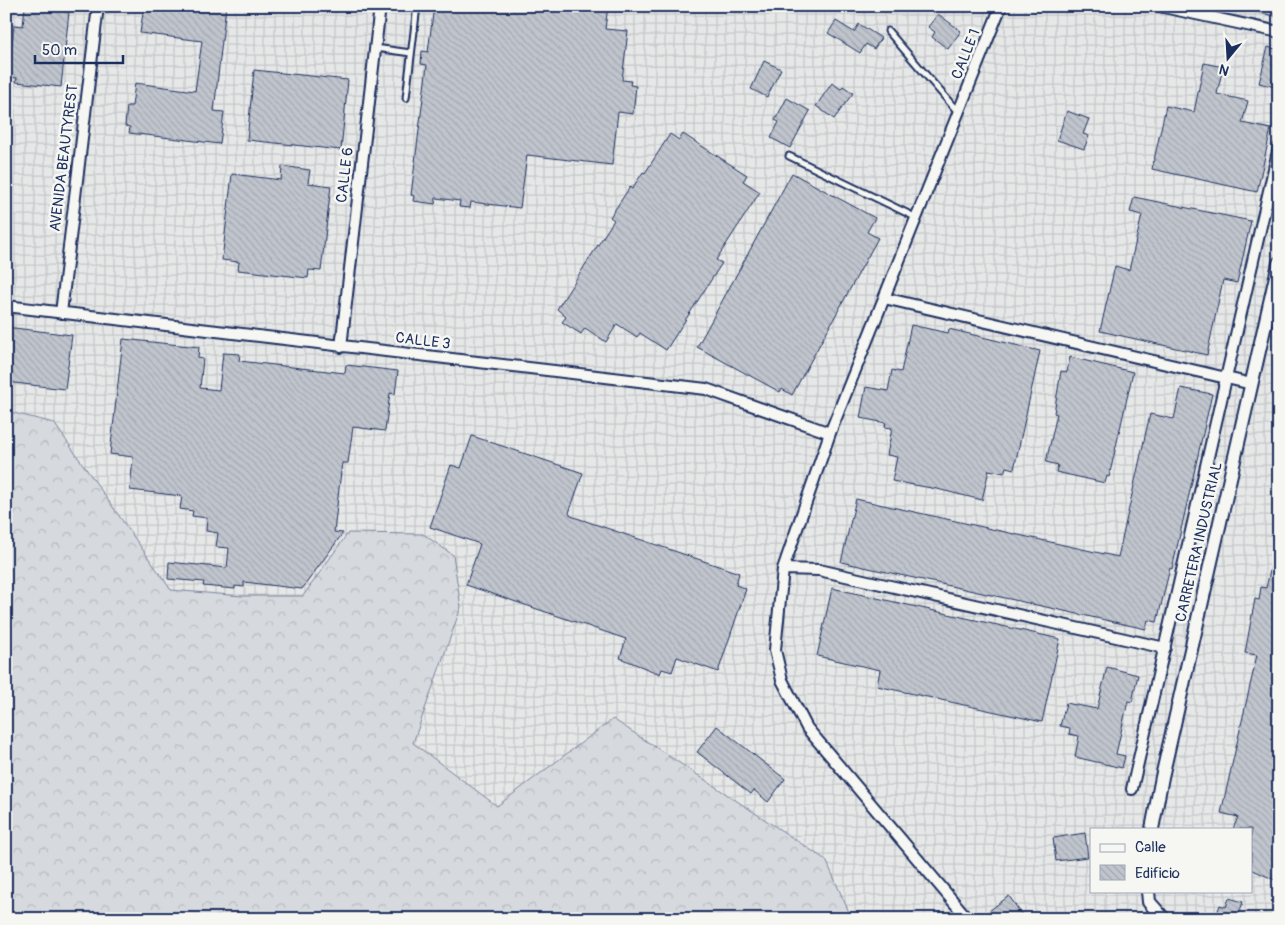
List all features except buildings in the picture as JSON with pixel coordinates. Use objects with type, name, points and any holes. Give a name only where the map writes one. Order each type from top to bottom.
[{"type":"street","name":"AVENIDA BEAUTYREST","points":[[61,313],[98,6]]},
{"type":"street","name":"CALLE 6","points":[[340,346],[380,6]]},
{"type":"street","name":"CALLE 1","points":[[968,919],[807,728],[782,680],[775,650],[783,569],[830,433],[918,218],[1001,6]]},
{"type":"street","points":[[1159,6],[1279,32]]},
{"type":"street","points":[[1132,789],[1279,147]]},
{"type":"street","name":"CARRETERA INDUSTRIAL","points":[[1152,828],[1164,767],[1279,262]]},
{"type":"street","points":[[884,298],[1252,384]]},
{"type":"street","name":"CALLE 3","points":[[6,306],[706,389],[830,433]]},
{"type":"street","points":[[783,569],[819,570],[1165,648]]},
{"type":"street","points":[[1148,892],[1149,902],[1164,919]]},
{"type":"lane","points":[[406,98],[417,6]]},
{"type":"lane","points":[[888,31],[959,112]]},
{"type":"lane","points":[[375,48],[411,53]]},
{"type":"lane","points":[[789,156],[918,218]]},
{"type":"shaded area","points":[[6,6],[1279,6],[1279,919],[852,919],[826,860],[613,719],[497,806],[413,743],[461,607],[348,533],[303,596],[242,596],[171,590],[54,423],[6,411]]},
{"type":"green space","points":[[6,411],[54,423],[171,590],[242,596],[303,596],[348,533],[423,534],[453,555],[461,607],[413,743],[497,806],[613,719],[826,860],[852,919],[6,919]]}]
